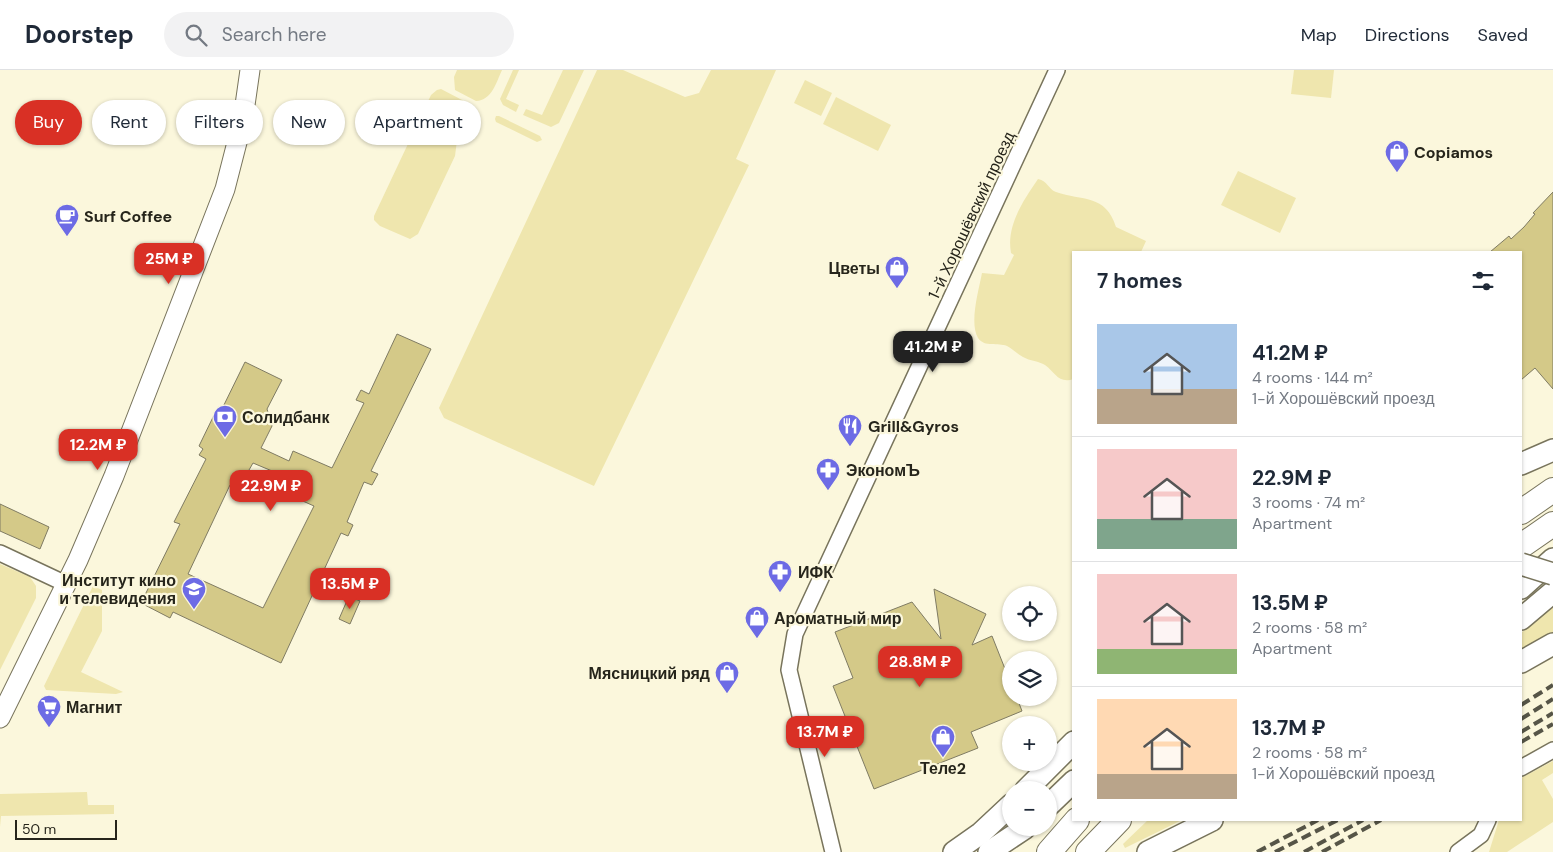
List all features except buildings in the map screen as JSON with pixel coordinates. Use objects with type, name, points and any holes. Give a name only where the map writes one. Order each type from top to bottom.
[{"type":"main road","points":[[1522,464],[1553,450]]},
{"type":"main road","points":[[1522,511],[1553,490]]},
{"type":"main road","points":[[1522,545],[1553,524]]},
{"type":"main road","points":[[1522,587],[1553,559]]},
{"type":"main road","points":[[1522,564],[1553,574]]},
{"type":"main road","points":[[1522,618],[1553,592]]},
{"type":"main road","points":[[1522,661],[1553,644]]},
{"type":"main road","points":[[1035,781],[1072,744]]},
{"type":"main road","points":[[1057,797],[1072,783]]},
{"type":"main road","points":[[954,852],[981,833],[1002,813]]},
{"type":"main road","points":[[1049,852],[1076,821]]},
{"type":"main road","points":[[1088,852],[1118,821]]},
{"type":"main road","points":[[1148,852],[1210,821]]},
{"type":"main road","points":[[989,852],[1013,836]]},
{"type":"street","points":[[0,718],[66,584],[114,476],[225,189],[242,119],[250,70]]},
{"type":"street","name":"1-й Хорошёвский проезд","points":[[833,852],[789,670],[796,634],[1057,70]]},
{"type":"street","points":[[0,553],[66,584]]},
{"type":"street","points":[[1522,767],[1553,750]]},
{"type":"street","points":[[1458,852],[1481,835],[1488,821]]},
{"type":"shaded area","points":[[457,70],[502,70],[490,94],[481,100],[474,100],[455,90],[454,77]]},
{"type":"shaded area","points":[[513,70],[519,70],[506,99],[519,105],[516,112],[503,105],[500,99]]},
{"type":"shaded area","points":[[563,70],[584,70],[559,123],[551,127],[523,115],[526,109],[542,115]]},
{"type":"shaded area","points":[[597,70],[623,70],[685,97],[699,93],[711,70],[776,70],[736,159],[749,165],[594,486],[444,418],[439,408]]},
{"type":"shaded area","points":[[1294,70],[1334,70],[1331,98],[1291,94]]},
{"type":"shaded area","points":[[805,80],[832,93],[821,116],[794,103]]},
{"type":"shaded area","points":[[441,89],[462,100],[429,100],[437,90]]},
{"type":"shaded area","points":[[836,97],[891,125],[878,151],[823,124]]},
{"type":"shaded area","points":[[496,116],[540,136],[542,140],[537,142],[496,122]]},
{"type":"shaded area","points":[[407,145],[456,145],[455,156],[418,234],[410,239],[380,226],[374,220],[374,216]]},
{"type":"shaded area","points":[[1238,171],[1296,198],[1280,233],[1221,205]]},
{"type":"shaded area","points":[[1038,179],[1044,181],[1056,192],[1092,200],[1099,204],[1112,216],[1116,227],[1146,241],[1141,251],[1072,251],[1072,379],[1061,379],[1045,365],[1023,357],[1007,346],[984,343],[975,332],[976,306],[982,273],[1004,275],[1014,255],[1011,253],[1010,243],[1013,224]]},
{"type":"shaded area","points":[[0,564],[30,577],[36,586],[36,598],[0,670]]},
{"type":"shaded area","points":[[93,586],[102,590],[102,631],[81,672],[123,692],[116,694],[46,690],[44,686]]},
{"type":"shaded area","points":[[1553,606],[1553,633],[1522,651],[1522,632]]},
{"type":"shaded area","points":[[1553,761],[1553,773],[1542,780],[1553,799],[1553,822],[1507,852],[1489,852],[1499,821],[1522,821],[1522,777]]},
{"type":"shaded area","points":[[87,792],[88,805],[114,805],[114,814],[1,816],[0,827],[0,794]]},
{"type":"shaded area","points":[[1147,821],[1180,821],[1125,848],[1123,844]]},
{"type":"railway","points":[[1522,704],[1553,685]]},
{"type":"railway","points":[[1522,718],[1553,699]]},
{"type":"railway","points":[[1522,731],[1553,713]]},
{"type":"railway","points":[[1522,741],[1553,724]]},
{"type":"railway","points":[[1257,852],[1316,821]]},
{"type":"railway","points":[[1275,852],[1336,821]]},
{"type":"railway","points":[[1304,852],[1361,821]]},
{"type":"railway","points":[[1322,852],[1379,821]]},
{"type":"place","name":"Copiamos","points":[[1397,173]]},
{"type":"place","name":"Surf Coffee","points":[[67,237]]},
{"type":"place","name":"Цветы","points":[[897,289]]},
{"type":"place","name":"Солидбанк","points":[[225,438]]},
{"type":"place","name":"Grill&Gyros","points":[[850,447]]},
{"type":"place","name":"ЭкономЪ","points":[[828,491]]},
{"type":"place","name":"ИФК","points":[[780,593]]},
{"type":"place","name":"Институт кино и телевидения","points":[[194,610]]},
{"type":"place","name":"Ароматный мир","points":[[757,639]]},
{"type":"place","name":"Мясницкий ряд","points":[[727,694]]},
{"type":"place","name":"Магнит","points":[[49,728]]},
{"type":"place","name":"Теле2","points":[[943,758]]}]
